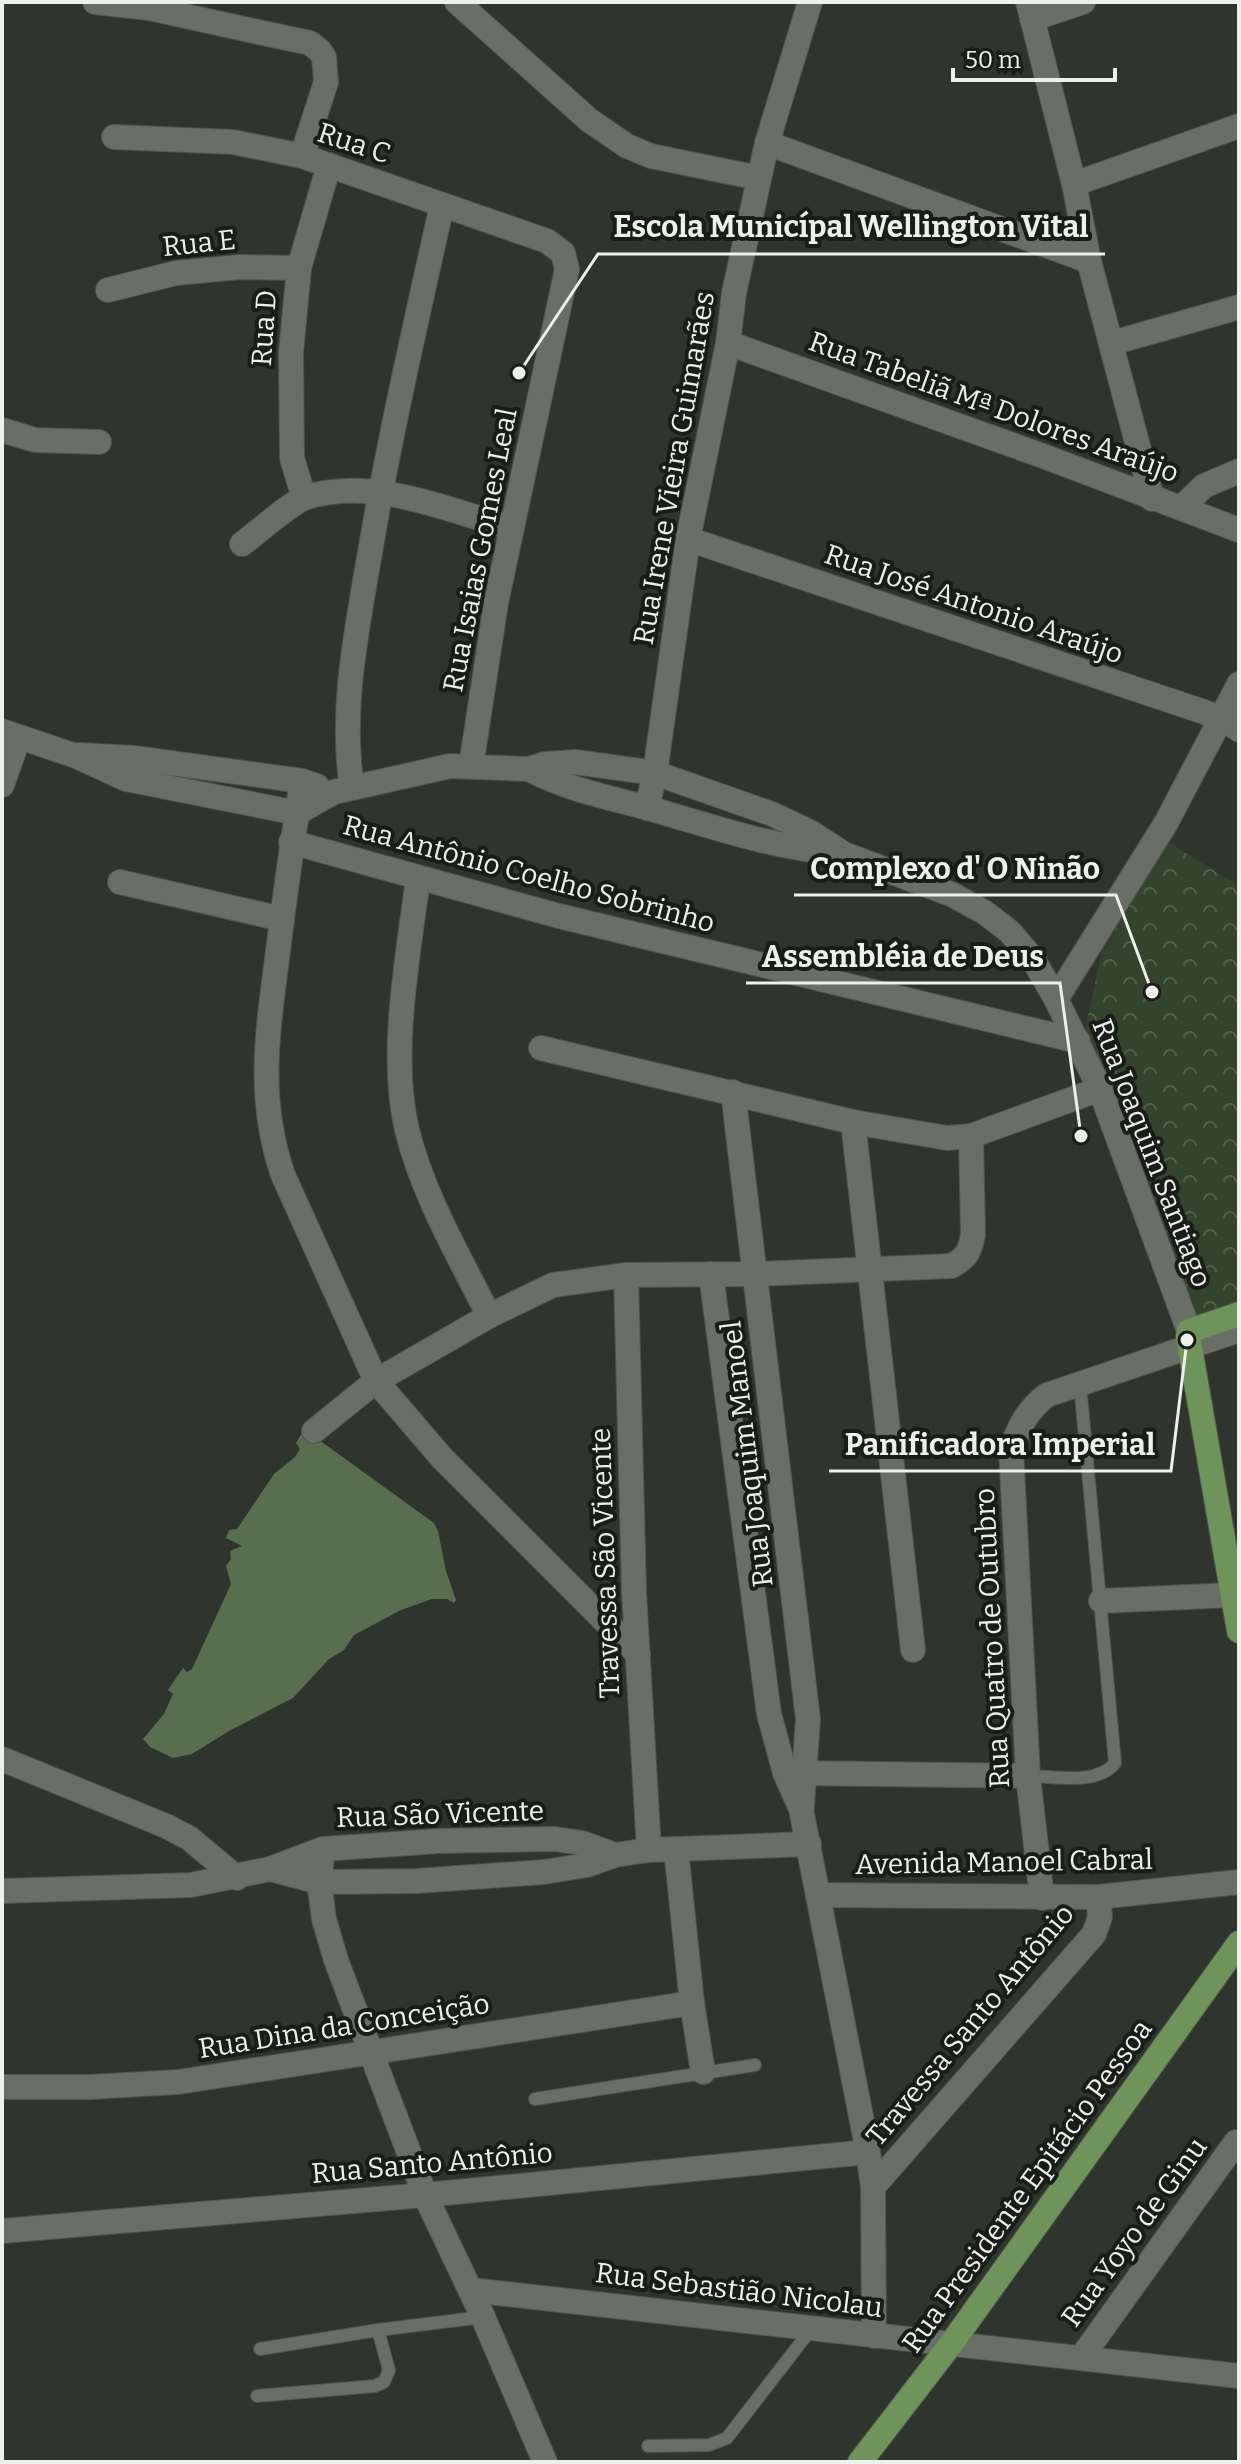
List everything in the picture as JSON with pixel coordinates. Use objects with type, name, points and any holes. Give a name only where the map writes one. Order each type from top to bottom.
[{"type":"main road","points":[[1239,1314],[1190,1338],[1239,1631]]},
{"type":"main road","name":"Rua Presidente Epitácio Pessoa","points":[[860,2462],[951,2344],[1239,1943]]},
{"type":"street","points":[[95,2],[149,8],[310,43],[320,51],[326,82],[302,156]]},
{"type":"street","points":[[457,2],[589,120],[627,146],[651,156],[759,178]]},
{"type":"street","name":"Rua Irene Vieira Guimarães","points":[[647,808],[655,773],[688,539],[728,343],[734,293],[767,143],[810,2]]},
{"type":"street","points":[[1083,2],[1030,10],[1074,184],[1089,261],[1152,499]]},
{"type":"street","points":[[1074,184],[1239,126]]},
{"type":"street","name":"Rua C","points":[[114,137],[233,142],[302,156],[547,241],[563,253]]},
{"type":"street","points":[[767,143],[1089,261]]},
{"type":"street","name":"Rua D","points":[[304,498],[292,458],[291,352],[299,268],[329,165]]},
{"type":"street","points":[[76,756],[134,758],[302,781],[343,790],[353,648],[380,491],[442,205]]},
{"type":"street","name":"Rua Isaias Gomes Leal","points":[[471,766],[496,603],[567,269],[563,253]]},
{"type":"street","name":"Rua E","points":[[108,290],[176,273],[240,267],[299,268]]},
{"type":"street","points":[[1112,343],[1239,307]]},
{"type":"street","name":"Rua Tabeliã Mª Dolores Araújo","points":[[728,343],[1239,530]]},
{"type":"street","points":[[2,430],[35,440],[99,442]]},
{"type":"street","points":[[1182,507],[1204,486],[1239,471]]},
{"type":"street","points":[[242,544],[304,498],[345,492],[380,491],[512,528]]},
{"type":"street","name":"Rua José Antonio Araújo","points":[[688,539],[1230,724]]},
{"type":"street","name":"Rua Joaquim Santiago","points":[[1056,999],[1230,724],[1239,684]]},
{"type":"street","points":[[2,785],[11,734],[76,756],[102,770],[137,782],[297,813]]},
{"type":"street","name":"Rua Joaquim Santiago","points":[[297,813],[343,790],[434,769],[471,766],[529,769],[545,764],[575,762],[655,773],[772,814],[812,833],[844,854],[953,895],[984,912],[1009,931],[1033,959],[1078,1041],[1100,1089],[1190,1338]]},
{"type":"street","name":"Rua Joaquim Santiago","points":[[529,769],[577,791],[765,842],[801,851],[844,854]]},
{"type":"street","points":[[302,781],[291,842],[269,1027],[266,1086],[272,1143],[283,1175],[376,1381],[442,1458],[638,1654]]},
{"type":"street","name":"Rua Antônio Coelho Sobrinho","points":[[291,842],[559,916],[1078,1041]]},
{"type":"street","points":[[418,879],[403,997],[400,1079],[407,1130],[426,1185],[489,1316]]},
{"type":"street","points":[[120,882],[282,919]]},
{"type":"street","points":[[541,1048],[853,1122],[947,1138],[971,1136],[1100,1089]]},
{"type":"street","name":"Rua Joaquim Manoel","points":[[733,1092],[808,1719],[795,1773]]},
{"type":"street","points":[[853,1122],[913,1650]]},
{"type":"street","points":[[314,1431],[376,1381],[489,1316],[553,1285],[626,1275],[756,1274],[951,1266],[964,1259],[973,1234],[971,1136]]},
{"type":"street","name":"Rua Joaquim Manoel","points":[[711,1274],[769,1714],[795,1773],[868,2152],[873,2187],[874,2336]]},
{"type":"street","name":"Travessa São Vicente","points":[[626,1275],[638,1654],[649,1850]]},
{"type":"street","name":"Rua Quatro de Outubro","points":[[1042,1898],[1028,1776],[1011,1449],[1019,1426],[1035,1404],[1047,1395],[1190,1338],[1239,1330]]},
{"type":"street","points":[[1101,1601],[1231,1595]]},
{"type":"street","points":[[2,1759],[166,1826],[189,1838],[237,1878]]},
{"type":"street","points":[[795,1773],[1028,1776]]},
{"type":"street","name":"Rua São Vicente","points":[[2,1891],[191,1885],[270,1869],[323,1849],[439,1841],[555,1839],[582,1843],[615,1855]]},
{"type":"street","name":"Rua São Vicente","points":[[270,1869],[319,1882],[416,1881],[544,1872],[649,1850],[809,1844]]},
{"type":"street","points":[[323,1849],[319,1882],[324,1919],[371,2054],[425,2195],[471,2290],[545,2462]]},
{"type":"street","points":[[676,1849],[692,2003],[703,2072]]},
{"type":"street","name":"Avenida Manoel Cabral","points":[[818,1895],[1098,1897],[1239,1882]]},
{"type":"street","name":"Travessa Santo Antônio","points":[[873,2187],[1094,1934],[1100,1917],[1098,1897]]},
{"type":"street","name":"Rua Dina da Conceição","points":[[2,2087],[90,2087],[178,2082],[692,2003]]},
{"type":"street","name":"Rua Yoyo de Ginu","points":[[1081,2358],[1236,2142]]},
{"type":"street","name":"Rua Santo Antônio","points":[[2,2231],[425,2195],[868,2152]]},
{"type":"street","name":"Rua Sebastião Nicolau","points":[[471,2290],[1239,2376]]},
{"type":"lane","points":[[1028,1776],[1092,1777],[1105,1774],[1115,1763],[1080,1384]]},
{"type":"lane","points":[[535,2099],[755,2065]]},
{"type":"lane","points":[[260,2349],[483,2317]]},
{"type":"lane","points":[[648,2446],[709,2445],[727,2438],[812,2328]]},
{"type":"lane","points":[[257,2396],[375,2386],[384,2382],[389,2370],[378,2330]]},
{"type":"green space","points":[[1168,842],[1239,886],[1239,1305],[1199,1317],[1176,1291],[1082,1043],[1102,952]]},
{"type":"shaded area","points":[[303,1431],[434,1523],[456,1600],[454,1603],[447,1599],[432,1599],[401,1610],[354,1635],[344,1650],[329,1659],[293,1698],[192,1754],[173,1758],[150,1747],[143,1739],[164,1714],[173,1694],[168,1690],[183,1668],[187,1672],[192,1669],[231,1584],[226,1566],[231,1559],[230,1551],[242,1546],[226,1538],[229,1530],[237,1529],[274,1474],[295,1457],[300,1449],[296,1443]]},
{"type":"place","name":"Escola Municípal Wellington Vital","points":[[519,373]]},
{"type":"place","name":"Complexo d' O Ninão","points":[[1152,992]]},
{"type":"place","name":"Assembléia de Deus","points":[[1081,1136]]},
{"type":"place","name":"Panificadora Imperial","points":[[1187,1340]]}]
